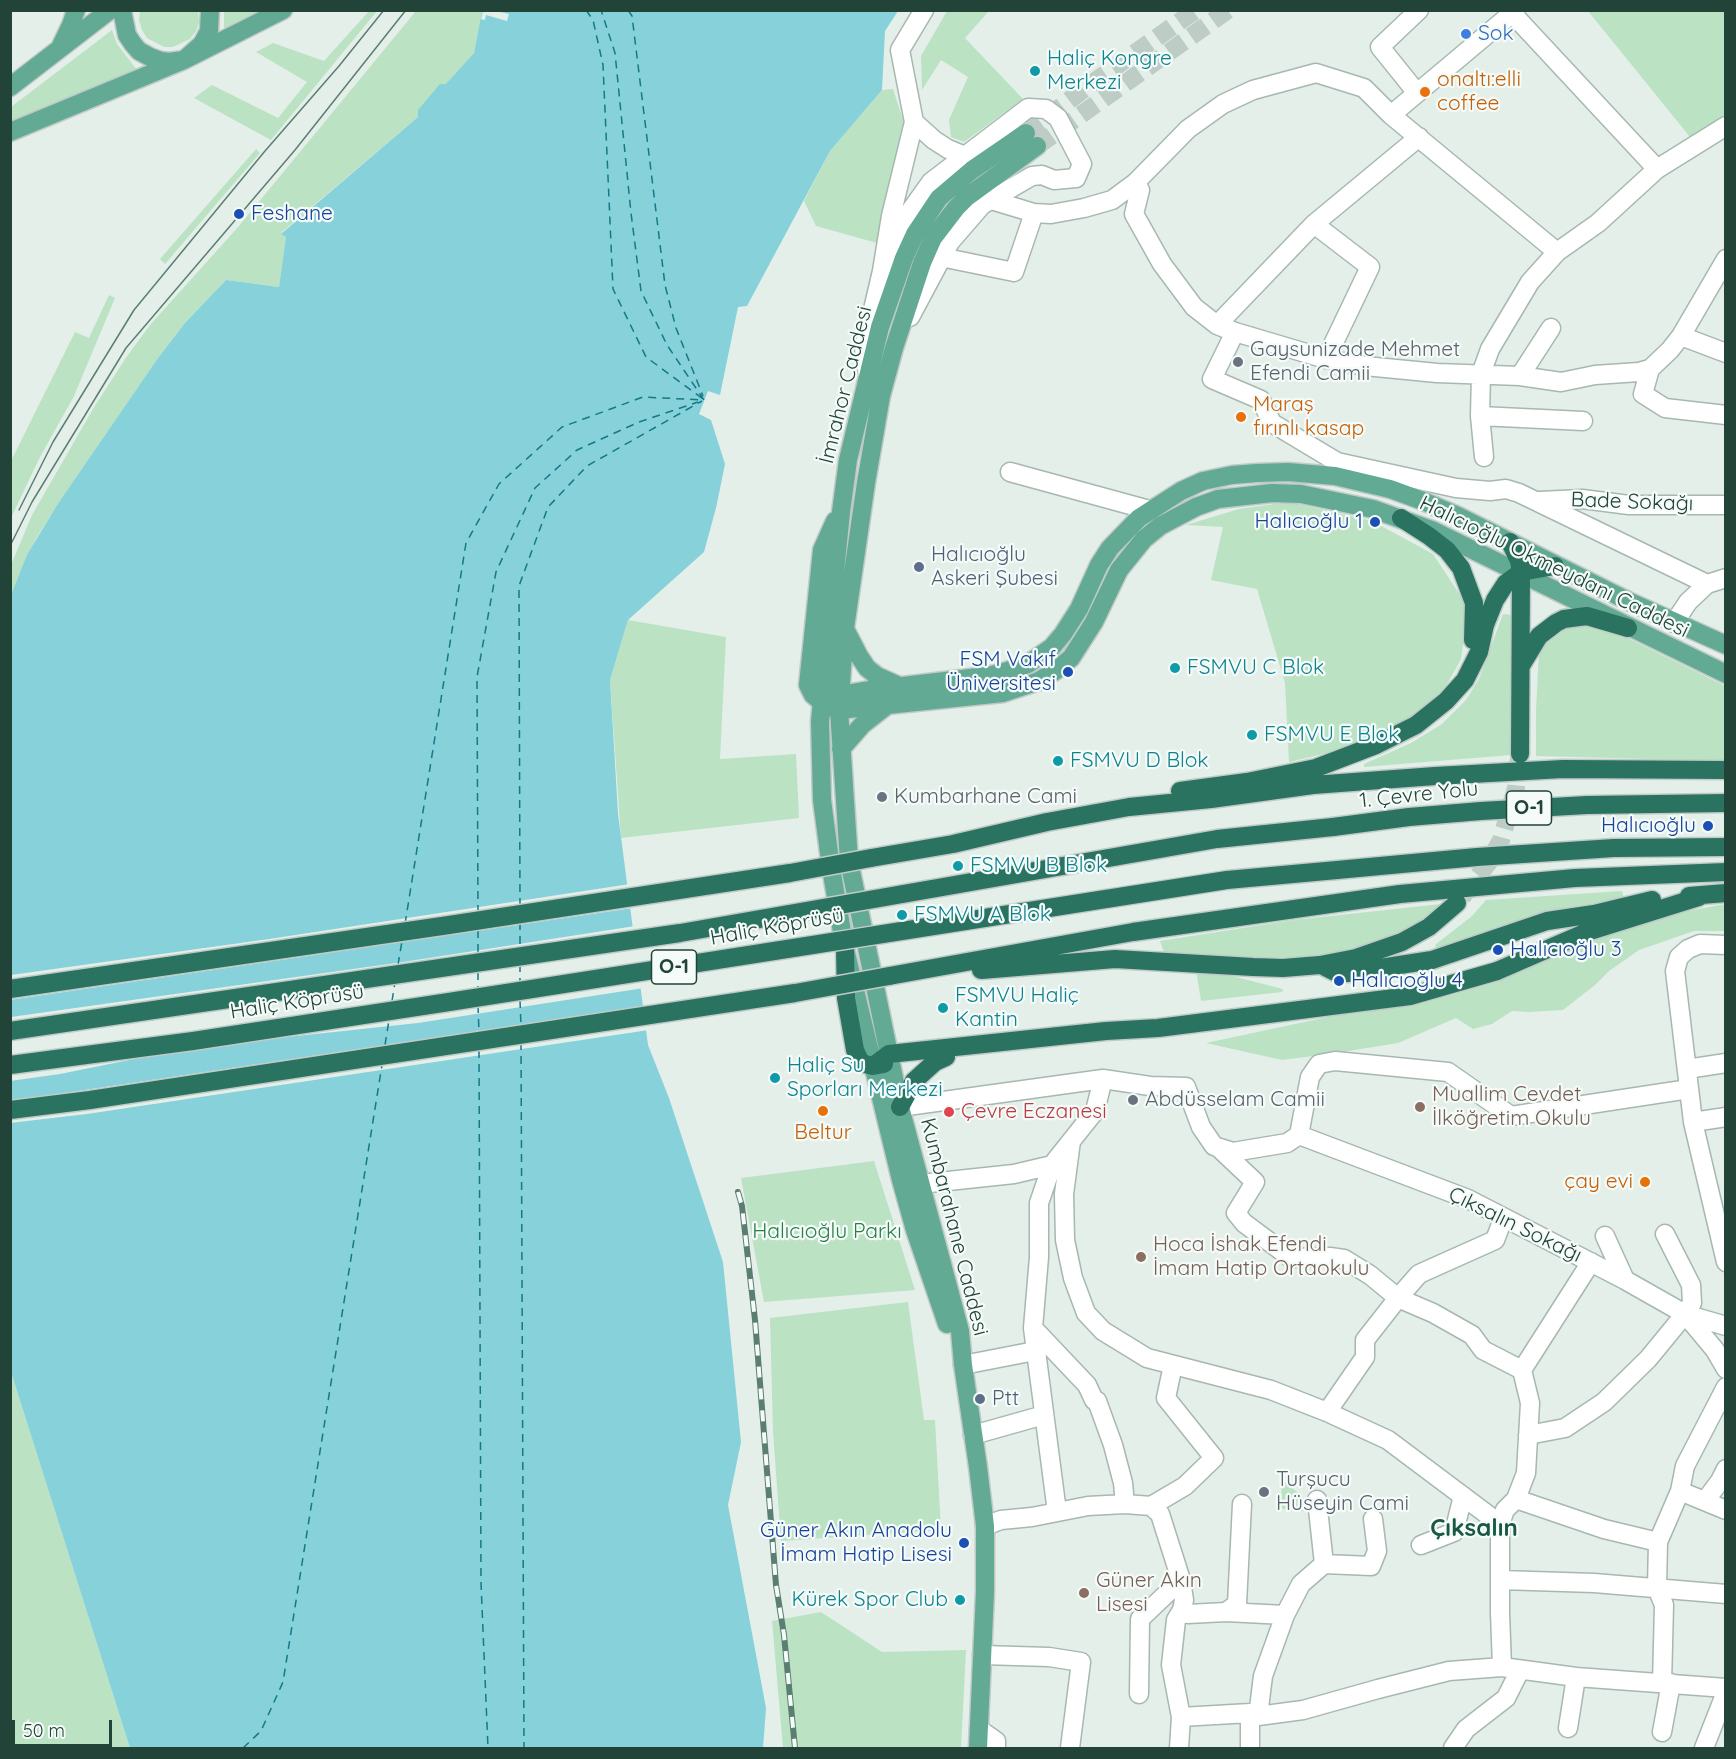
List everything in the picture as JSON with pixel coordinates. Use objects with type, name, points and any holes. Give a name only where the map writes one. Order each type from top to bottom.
[{"type":"highway","points":[[1401,518],[1447,550],[1459,564],[1467,580],[1474,603],[1475,619],[1470,671]]},
{"type":"highway","points":[[1510,542],[1519,561],[1521,572],[1520,754]]},
{"type":"highway","points":[[1129,807],[1178,792],[1247,782],[1329,764],[1376,746],[1416,725],[1446,701],[1470,671],[1479,652],[1485,625],[1495,600],[1506,583],[1521,572],[1555,566]]},
{"type":"highway","points":[[1522,665],[1539,636],[1564,619],[1587,616],[1628,628]]},
{"type":"highway","points":[[10,989],[137,972],[790,873],[953,844],[1047,822],[1129,807],[1332,784],[1435,776],[1563,769],[1725,770]]},
{"type":"highway","name":"1. Çevre Yolu","points":[[1333,827],[1481,811],[1587,805],[1725,803]]},
{"type":"highway","name":"Haliç Köprüsü","points":[[10,1031],[680,933],[1217,839],[1333,827]]},
{"type":"highway","name":"Haliç Köprüsü","points":[[10,1065],[193,1041],[1227,880],[1477,857],[1593,849],[1725,847]]},
{"type":"highway","points":[[10,1110],[567,1028],[889,976],[1133,932],[1338,902],[1575,878],[1725,872]]},
{"type":"highway","points":[[885,1061],[1126,1029],[1158,1028],[1410,996],[1497,971],[1587,932],[1699,897],[1725,893]]},
{"type":"highway","points":[[1320,965],[1335,972],[1348,973],[1422,962],[1546,921],[1594,914],[1650,900],[1677,896],[1699,897]]},
{"type":"highway","points":[[889,976],[924,977],[1115,959],[1283,968],[1320,965],[1356,958],[1402,942],[1429,927],[1457,903]]},
{"type":"highway","points":[[845,949],[846,998],[855,1050],[860,1060],[885,1061],[946,1057],[1139,1035],[1158,1028]]},
{"type":"highway","points":[[900,1107],[914,1081],[935,1062],[946,1057]]},
{"type":"main road","points":[[58,52],[76,10]]},
{"type":"main road","points":[[10,87],[110,10]]},
{"type":"main road","points":[[122,10],[127,35],[139,51],[161,62],[184,60],[202,44],[209,31],[210,10]]},
{"type":"main road","points":[[10,132],[184,60],[283,10]]},
{"type":"main road","name":"İmrahor Caddesi","points":[[822,703],[813,695],[808,685],[808,667],[822,550],[841,512],[848,460],[880,327],[904,258],[921,224],[939,198],[955,183],[1032,140],[967,197],[942,224],[922,263],[881,396],[845,628],[840,703]]},
{"type":"main road","name":"Halıcıoğlu Okmeydanı Caddesi","points":[[840,703],[899,686],[1001,674],[1040,657],[1052,647],[1071,622],[1099,565],[1125,531],[1149,510],[1181,491],[1203,482],[1232,475],[1336,469],[1423,501],[1674,623],[1725,645]]},
{"type":"main road","name":"Halıcıoğlu Okmeydanı Caddesi","points":[[840,703],[886,707],[1003,693],[1039,681],[1071,658],[1084,639],[1119,570],[1131,554],[1160,526],[1196,507],[1218,499],[1272,493],[1292,494],[1373,508],[1434,531],[1725,674]]},
{"type":"main road","points":[[845,628],[858,656],[867,668],[887,682],[899,686]]},
{"type":"main road","points":[[840,703],[822,703],[820,720],[822,800],[845,949]]},
{"type":"main road","name":"Kumbarahane Caddesi","points":[[840,703],[849,861],[915,1230],[938,1302],[963,1365]]},
{"type":"main road","points":[[841,749],[862,725],[886,707]]},
{"type":"main road","name":"Kumbarahane Caddesi","points":[[885,1061],[900,1107],[960,1331],[985,1526],[986,1592],[978,1749]]},
{"type":"street","points":[[868,376],[864,348],[882,271],[891,216],[914,122],[900,50],[924,10]]},
{"type":"street","points":[[1417,93],[1380,47],[1419,10]]},
{"type":"street","points":[[1391,115],[1512,12],[1657,169]]},
{"type":"street","points":[[991,200],[1034,213],[1051,214],[1112,200],[1135,183],[1188,129],[1223,104],[1264,87],[1316,73],[1364,88],[1391,115],[1557,252]]},
{"type":"street","points":[[882,271],[906,217],[931,182],[1028,108],[1046,108],[1058,118],[1082,164],[1076,178],[1054,180],[1032,176],[982,205],[950,242],[894,348]]},
{"type":"street","points":[[914,122],[934,140],[965,156]]},
{"type":"street","points":[[1484,457],[1480,416],[1481,374],[1490,349],[1530,282],[1557,252],[1598,223],[1657,169],[1725,126]]},
{"type":"street","points":[[1217,325],[1314,224],[1419,137]]},
{"type":"street","points":[[1135,183],[1140,190],[1134,214],[1162,264],[1194,307],[1217,325],[1326,359],[1385,368],[1437,373],[1520,376],[1561,382],[1595,375],[1650,369],[1681,336],[1725,259]]},
{"type":"street","points":[[941,257],[1014,272],[1034,213]]},
{"type":"street","points":[[1314,224],[1370,267],[1326,359]]},
{"type":"street","points":[[1520,376],[1551,328]]},
{"type":"street","points":[[1235,332],[1212,379],[1261,400],[1272,423],[1336,469],[1456,488],[1490,491],[1506,489],[1539,501],[1639,553],[1707,584]]},
{"type":"street","points":[[1681,336],[1725,353]]},
{"type":"street","points":[[1650,369],[1643,394],[1665,408],[1725,415]]},
{"type":"street","points":[[1480,416],[1583,422]]},
{"type":"street","points":[[1010,472],[1149,510]]},
{"type":"street","name":"Bade Sokağı","points":[[1539,501],[1582,499],[1629,505],[1725,505]]},
{"type":"street","points":[[1674,623],[1688,602],[1707,584],[1725,578]]},
{"type":"street","points":[[1725,945],[1700,944],[1688,949],[1676,962],[1675,971],[1693,1122],[1719,1207],[1725,1262]]},
{"type":"street","points":[[900,1107],[1103,1079],[1150,1086],[1186,1087],[1201,1127],[1214,1146],[1233,1152],[1287,1143],[1299,1135],[1310,1077],[1319,1064],[1335,1060],[1448,1072],[1511,1116],[1689,1089]]},
{"type":"street","points":[[1687,1069],[1725,1063]]},
{"type":"street","points":[[1057,1512],[1033,1328],[1039,1257],[1039,1203],[1052,1164],[1095,1111],[1103,1079]]},
{"type":"street","points":[[1693,1122],[1725,1117]]},
{"type":"street","name":"Çıksalın Sokağı","points":[[1299,1135],[1468,1199],[1503,1219],[1592,1262],[1685,1314],[1725,1326]]},
{"type":"street","points":[[1071,1139],[1064,1194],[1065,1240],[1073,1278],[1086,1313],[1103,1330],[1147,1358],[1271,1390],[1388,1440],[1500,1524]]},
{"type":"street","points":[[1218,1147],[1254,1182],[1236,1213],[1244,1223],[1291,1258],[1344,1259],[1370,1275],[1398,1298],[1433,1313],[1472,1335],[1484,1350],[1522,1370]]},
{"type":"street","points":[[920,1184],[1014,1174],[1052,1164]]},
{"type":"street","points":[[1327,1412],[1365,1357],[1365,1340],[1419,1274],[1495,1240],[1503,1219]]},
{"type":"street","points":[[1528,1435],[1564,1428],[1604,1402],[1648,1359],[1685,1314],[1692,1303],[1691,1286],[1665,1233]]},
{"type":"street","points":[[1605,1236],[1625,1280]]},
{"type":"street","points":[[1453,1749],[1466,1729],[1506,1698],[1511,1668],[1500,1613],[1500,1524],[1505,1510],[1516,1499],[1526,1473],[1530,1403],[1522,1370],[1592,1262]]},
{"type":"street","points":[[1685,1314],[1715,1350],[1725,1369]]},
{"type":"street","points":[[1033,1328],[1087,1385],[1094,1400],[1097,1401],[1113,1445],[1123,1483],[1125,1504]]},
{"type":"street","points":[[963,1365],[1035,1351]]},
{"type":"street","points":[[985,1526],[1000,1520],[1032,1517],[1088,1506],[1125,1504],[1151,1506],[1185,1486],[1214,1458],[1166,1398],[1173,1365]]},
{"type":"street","points":[[1662,1732],[1666,1684],[1664,1605],[1657,1588],[1658,1542],[1680,1491],[1685,1466],[1725,1387]]},
{"type":"street","points":[[973,1435],[1044,1415]]},
{"type":"street","points":[[1705,1501],[1720,1481],[1725,1469]]},
{"type":"street","points":[[1680,1491],[1725,1510]]},
{"type":"street","points":[[1421,1545],[1454,1532],[1463,1496]]},
{"type":"street","points":[[1516,1499],[1604,1529],[1658,1542]]},
{"type":"street","points":[[1317,1500],[1324,1564]]},
{"type":"street","points":[[1226,1612],[1237,1604],[1242,1504]]},
{"type":"street","points":[[1151,1506],[1160,1514],[1181,1580],[1184,1600],[1182,1610],[1176,1620],[1171,1665],[1181,1717],[1179,1749]]},
{"type":"street","points":[[1250,1749],[1254,1715],[1263,1676],[1285,1615],[1301,1584],[1324,1564],[1371,1566],[1377,1551],[1372,1519]]},
{"type":"street","points":[[1139,1694],[1140,1619],[1181,1580]]},
{"type":"street","points":[[1501,1580],[1725,1594]]},
{"type":"street","points":[[1182,1610],[1188,1614],[1226,1612],[1285,1615]]},
{"type":"street","points":[[982,1655],[1048,1657],[1081,1662],[1070,1749]]},
{"type":"street","points":[[1181,1717],[1254,1715],[1303,1710],[1449,1671],[1511,1668],[1576,1677],[1725,1690],[1704,1749]]},
{"type":"street","points":[[1568,1728],[1576,1677]]},
{"type":"street","points":[[979,1729],[996,1741],[996,1749]]},
{"type":"green space","points":[[198,10],[199,22],[196,31],[190,39],[173,47],[164,47],[147,38],[139,20],[140,11]]},
{"type":"green space","points":[[370,10],[377,11],[271,140],[194,98],[212,85],[278,118],[307,82],[256,52],[273,43],[324,61]]},
{"type":"green space","points":[[224,11],[266,11],[224,29]]},
{"type":"green space","points":[[416,11],[482,11],[474,53],[418,117],[281,233],[286,237],[279,287],[226,280],[185,323],[158,358],[57,505],[36,539],[11,598],[11,565],[32,515],[93,409],[125,359],[150,325],[239,226]]},
{"type":"green space","points":[[947,11],[989,11],[965,38],[1023,99],[964,142],[951,137],[949,120],[968,77],[941,60],[922,90],[921,56]]},
{"type":"green space","points":[[1588,11],[1725,11],[1725,116],[1690,137]]},
{"type":"green space","points":[[112,30],[117,44],[137,70],[11,126],[11,107]]},
{"type":"green space","points":[[893,89],[905,126],[877,243],[816,226],[804,201],[830,151],[882,90]]},
{"type":"green space","points":[[256,149],[260,153],[165,264],[160,259]]},
{"type":"green space","points":[[109,295],[115,298],[74,396],[39,459],[11,518],[11,461],[75,332],[89,338]]},
{"type":"green space","points":[[1289,502],[1372,521],[1433,554],[1468,607],[1461,659],[1440,697],[1401,725],[1361,745],[1289,762],[1285,683],[1257,589],[1211,580],[1223,527],[1186,525],[1239,509]]},
{"type":"green space","points":[[1503,614],[1512,615],[1511,755],[1364,767],[1364,764],[1411,743],[1442,724],[1466,700],[1479,679]]},
{"type":"green space","points":[[628,620],[726,637],[720,759],[796,754],[799,818],[621,838],[610,680]]},
{"type":"green space","points":[[1587,622],[1603,626],[1725,686],[1725,761],[1536,756],[1539,652],[1546,642],[1561,629]]},
{"type":"green space","points":[[1622,891],[1624,898],[1554,910],[1437,949],[1435,945],[1472,916],[1486,900]]},
{"type":"green space","points":[[1441,904],[1426,917],[1391,938],[1366,948],[1315,957],[1261,958],[1164,952],[1160,941],[1294,920]]},
{"type":"green space","points":[[1725,904],[1725,931],[1694,931],[1639,950],[1609,971],[1563,1010],[1512,1011],[1492,1024],[1473,1029],[1456,1018],[1398,1043],[1282,1060],[1206,1043],[1323,1018],[1455,994],[1602,935],[1672,914]]},
{"type":"green space","points":[[1196,970],[1228,975],[1283,989],[1282,992],[1201,1001]]},
{"type":"green space","name":"Halıcıoğlu Parkı","points":[[874,1161],[915,1290],[764,1302],[741,1178]]},
{"type":"green space","points":[[908,1302],[924,1420],[935,1420],[941,1530],[781,1541],[773,1432],[770,1318]]},
{"type":"green space","points":[[11,1372],[130,1748],[11,1748]]},
{"type":"green space","points":[[1282,1479],[1310,1504],[1311,1512],[1281,1507]]},
{"type":"green space","points":[[821,1612],[882,1652],[966,1650],[961,1748],[783,1748],[772,1621]]},
{"type":"water","points":[[482,11],[898,11],[885,31],[882,90],[830,151],[747,306],[738,307],[720,395],[708,391],[699,414],[711,420],[725,464],[704,552],[628,620],[610,680],[618,814],[648,1045],[669,1098],[723,1262],[741,1442],[728,1505],[766,1708],[763,1748],[130,1748],[11,1372],[10,598],[27,555],[57,505],[158,358],[185,323],[226,280],[279,287],[286,237],[281,234],[418,117],[418,110],[440,84],[446,84],[474,53]]},
{"type":"pier","points":[[483,11],[509,14],[507,21],[486,15],[485,20],[481,19]]},
{"type":"pier","points":[[630,884],[633,908],[10,1000],[11,975],[269,939]]},
{"type":"pier","points":[[635,926],[644,988],[418,1023],[194,1047],[60,1074],[10,1081],[11,1017],[403,962]]},
{"type":"pier","points":[[646,1006],[649,1030],[87,1114],[10,1123],[11,1101]]},
{"type":"ferry route","points":[[586,10],[593,20],[603,65],[613,289],[646,357],[703,399]]},
{"type":"ferry route","points":[[405,924],[466,543],[499,484],[562,427],[643,397],[704,400],[667,345],[641,291],[615,53],[601,10]]},
{"type":"ferry route","points":[[628,10],[632,16],[665,285],[676,328],[703,396]]},
{"type":"ferry route","points":[[520,906],[519,586],[548,507],[587,466],[702,401]]},
{"type":"ferry route","points":[[478,913],[477,677],[496,572],[535,488],[577,450],[639,422],[698,402]]},
{"type":"ferry route","points":[[520,922],[520,948]]},
{"type":"ferry route","points":[[478,930],[478,955]]},
{"type":"ferry route","points":[[398,965],[402,941]]},
{"type":"ferry route","points":[[520,964],[520,984]]},
{"type":"ferry route","points":[[478,972],[478,988]]},
{"type":"ferry route","points":[[392,1001],[395,982]]},
{"type":"ferry route","points":[[520,1000],[521,1026]]},
{"type":"ferry route","points":[[478,1005],[479,1033]]},
{"type":"ferry route","points":[[385,1045],[389,1020]]},
{"type":"ferry route","points":[[521,1042],[524,1748]]},
{"type":"ferry route","points":[[479,1050],[481,1583],[488,1748]]},
{"type":"ferry route","points":[[243,1748],[261,1731],[283,1682],[382,1065]]},
{"type":"tunnel","points":[[1026,133],[1196,10]]},
{"type":"tunnel","points":[[1037,146],[1228,10]]},
{"type":"tunnel","points":[[1462,897],[1489,862],[1501,840],[1516,788],[1519,757]]},
{"type":"tram line","points":[[19,510],[53,442],[134,310],[384,10]]},
{"type":"tram line","points":[[10,546],[32,502],[126,348],[295,150],[406,10]]},
{"type":"railway","points":[[738,1192],[742,1206],[755,1320],[776,1585],[784,1635],[795,1748]]},
{"type":"place","name":"Sok","points":[[1466,34]]},
{"type":"place","name":"Haliç Kongre Merkezi","points":[[1035,71]]},
{"type":"place","name":"onaltı:elli coffee","points":[[1425,92]]},
{"type":"place","name":"Feshane","points":[[239,214]]},
{"type":"place","name":"Gaysunizade Mehmet Efendi Camii","points":[[1238,362]]},
{"type":"place","name":"Maraş fırınlı kasap","points":[[1241,417]]},
{"type":"place","name":"Halıcıoğlu 1","points":[[1375,522]]},
{"type":"place","name":"Halıcıoğlu Askeri Şubesi","points":[[919,567]]},
{"type":"place","name":"FSMVU C Blok","points":[[1175,668]]},
{"type":"place","name":"FSM Vakıf Üniversitesi","points":[[1068,672]]},
{"type":"place","name":"FSMVU E Blok","points":[[1252,735]]},
{"type":"place","name":"FSMVU D Blok","points":[[1058,761]]},
{"type":"place","name":"Kumbarhane Cami","points":[[882,797]]},
{"type":"place","name":"Halıcıoğlu","points":[[1708,826]]},
{"type":"place","name":"FSMVU B Blok","points":[[958,866]]},
{"type":"place","name":"FSMVU A Blok","points":[[902,915]]},
{"type":"place","name":"Halıcıoğlu 3","points":[[1498,950]]},
{"type":"place","name":"Halıcıoğlu 4","points":[[1339,981]]},
{"type":"place","name":"FSMVU Haliç Kantin","points":[[943,1008]]},
{"type":"place","name":"Haliç Su Sporları Merkezi","points":[[775,1078]]},
{"type":"place","name":"Abdüsselam Camii","points":[[1133,1100]]},
{"type":"place","name":"Muallim Cevdet İlköğretim Okulu","points":[[1420,1107]]},
{"type":"place","name":"Beltur","points":[[823,1111]]},
{"type":"place","name":"Çevre Eczanesi","points":[[949,1112]]},
{"type":"place","name":"çay evi","points":[[1645,1182]]},
{"type":"place","name":"Hoca İshak Efendi İmam Hatip Ortaokulu","points":[[1141,1257]]},
{"type":"place","name":"Ptt","points":[[980,1399]]},
{"type":"place","name":"Turşucu Hüseyin Cami","points":[[1264,1492]]},
{"type":"place","name":"Güner Akın Anadolu İmam Hatip Lisesi","points":[[964,1543]]},
{"type":"place","name":"Güner Akın Lisesi","points":[[1084,1593]]},
{"type":"place","name":"Kürek Spor Club","points":[[960,1600]]},
{"type":"district","name":"Çıksalın","points":[[1474,1529]]}]
